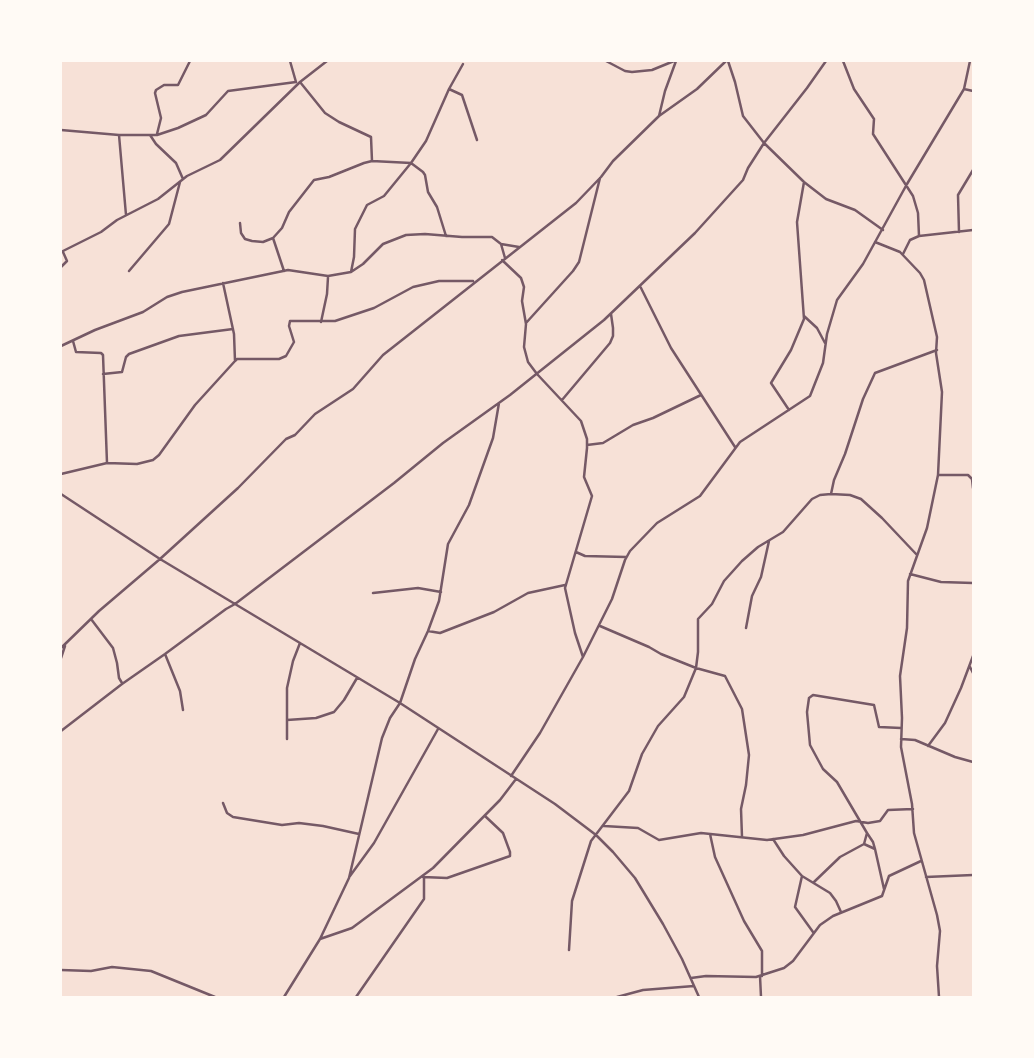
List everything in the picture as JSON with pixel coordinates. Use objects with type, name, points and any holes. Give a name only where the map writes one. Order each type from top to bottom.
[{"type":"street","points":[[157,134],[161,118],[155,92],[160,86],[178,85],[190,61]]},
{"type":"street","points":[[290,61],[296,84]]},
{"type":"street","points":[[61,267],[67,261],[62,252],[158,199],[182,180],[220,160],[296,84],[327,61]]},
{"type":"street","points":[[606,61],[625,71],[632,72],[652,70],[675,61]]},
{"type":"street","points":[[659,116],[675,61]]},
{"type":"street","points":[[61,648],[238,488],[286,439],[297,432],[320,410],[353,389],[383,355],[576,203],[613,161],[659,116],[697,89],[727,61],[735,82],[743,116],[764,143],[804,182],[826,199],[855,210],[883,230]]},
{"type":"street","points":[[61,731],[122,684],[235,604],[394,483],[436,448],[499,403],[611,314],[695,233],[743,180],[748,168],[764,143],[826,61]]},
{"type":"street","points":[[844,61],[854,89],[874,119],[873,134],[907,184],[917,205],[919,236]]},
{"type":"street","points":[[511,776],[540,733],[600,626],[612,599],[626,557],[653,526],[700,496],[735,447],[810,396],[823,363],[828,327],[837,300],[863,264],[907,184],[964,89],[970,61]]},
{"type":"street","points":[[351,272],[354,257],[355,229],[367,205],[384,196],[426,141],[448,89],[463,64]]},
{"type":"street","points":[[300,82],[325,113],[339,122],[371,137],[372,161]]},
{"type":"street","points":[[61,130],[119,135],[157,134],[178,128],[206,115],[228,91],[296,84]]},
{"type":"street","points":[[448,89],[462,95],[477,140]]},
{"type":"street","points":[[964,89],[973,91]]},
{"type":"street","points":[[119,135],[126,215]]},
{"type":"street","points":[[128,271],[167,227],[182,180],[176,163],[156,144],[150,135]]},
{"type":"street","points":[[240,223],[241,233],[245,239],[262,242],[273,238],[282,228],[288,212],[312,182],[372,161],[411,163],[425,175],[428,192],[436,207],[446,236]]},
{"type":"street","points":[[959,232],[958,194],[973,170]]},
{"type":"street","points":[[526,324],[579,262],[600,177]]},
{"type":"street","points":[[789,410],[772,383],[795,344],[803,323],[796,222],[804,182]]},
{"type":"street","points":[[902,254],[910,240],[919,236],[973,230]]},
{"type":"street","points":[[61,346],[95,330],[143,312],[173,294],[284,271],[295,270],[328,276],[351,272],[363,264],[383,244],[406,236],[425,234],[492,237],[502,244],[519,247]]},
{"type":"street","points":[[273,238],[284,271]]},
{"type":"street","points":[[875,242],[888,246],[902,254],[924,280],[937,337],[943,400],[938,475],[930,519],[910,574],[906,637],[900,676],[901,739],[914,833],[940,931],[937,966],[939,997]]},
{"type":"street","points":[[502,244],[503,259],[523,283],[524,287],[522,305],[526,324],[524,348],[528,362],[536,374],[581,421],[584,429],[587,445],[584,477],[592,496],[565,585],[567,603],[583,658]]},
{"type":"street","points":[[321,322],[327,294],[328,276]]},
{"type":"street","points":[[61,474],[107,463],[138,464],[153,460],[195,404],[235,361],[284,358],[293,346],[290,321],[335,321],[374,308],[413,287],[426,283],[475,281]]},
{"type":"street","points":[[223,283],[233,330],[235,361]]},
{"type":"street","points":[[640,286],[671,348],[735,447]]},
{"type":"street","points":[[562,400],[610,343],[613,336],[611,314]]},
{"type":"street","points":[[803,315],[817,328],[825,343]]},
{"type":"street","points":[[103,374],[120,373],[129,354],[179,336],[233,330]]},
{"type":"street","points":[[73,341],[76,352],[102,354],[107,463]]},
{"type":"street","points":[[831,494],[862,399],[875,373],[937,350]]},
{"type":"street","points":[[587,445],[603,442],[633,425],[653,418],[701,395]]},
{"type":"street","points":[[349,878],[382,738],[390,718],[400,703],[415,659],[428,631],[441,592],[448,544],[469,506],[493,438],[499,403]]},
{"type":"street","points":[[938,475],[968,475],[972,479],[973,488]]},
{"type":"street","points":[[61,494],[160,559],[400,703],[555,804],[596,835],[614,852],[635,878],[663,924],[699,997]]},
{"type":"street","points":[[569,950],[574,892],[591,841],[630,791],[642,754],[658,726],[684,697],[696,668],[698,619],[712,604],[724,581],[742,561],[758,547],[783,532],[812,499],[820,495],[850,495],[861,499],[917,555]]},
{"type":"street","points":[[746,628],[752,596],[761,577],[770,540]]},
{"type":"street","points":[[576,552],[585,556],[626,557]]},
{"type":"street","points":[[910,574],[941,582],[973,583]]},
{"type":"street","points":[[428,631],[440,633],[494,612],[528,593],[565,585]]},
{"type":"street","points":[[373,593],[418,588],[441,592]]},
{"type":"street","points":[[91,619],[113,648],[122,684]]},
{"type":"street","points":[[600,626],[696,668],[723,674],[742,709],[749,756],[741,809],[742,837]]},
{"type":"street","points":[[287,739],[289,680],[300,643]]},
{"type":"street","points":[[61,658],[65,645]]},
{"type":"street","points":[[165,654],[180,691],[183,710]]},
{"type":"street","points":[[928,746],[945,723],[973,656]]},
{"type":"street","points":[[969,666],[973,673]]},
{"type":"street","points":[[287,720],[316,718],[334,712],[344,700],[357,678]]},
{"type":"street","points":[[884,890],[873,842],[837,782],[824,769],[810,745],[807,712],[809,698],[813,695],[874,704],[879,727],[901,728]]},
{"type":"street","points":[[284,997],[320,939],[349,878],[374,843],[439,729]]},
{"type":"street","points":[[901,739],[910,739],[973,762]]},
{"type":"street","points":[[320,939],[352,928],[423,877],[446,857],[485,816],[516,779]]},
{"type":"street","points":[[223,803],[227,813],[233,817],[282,825],[300,823],[359,834]]},
{"type":"street","points":[[604,826],[638,828],[659,840],[688,834],[710,834],[758,840],[803,835],[860,820],[868,823],[880,821],[888,810],[912,809]]},
{"type":"street","points":[[423,877],[451,877],[510,856],[503,833],[485,816]]},
{"type":"street","points":[[814,882],[840,857],[864,844],[867,833]]},
{"type":"street","points":[[710,834],[715,857],[744,921],[762,951],[761,997]]},
{"type":"street","points":[[773,839],[784,856],[802,876],[830,893],[841,912]]},
{"type":"street","points":[[864,844],[875,849]]},
{"type":"street","points":[[691,978],[706,976],[761,976],[789,965],[813,932],[833,916],[882,896],[890,876],[921,861]]},
{"type":"street","points":[[926,877],[973,875]]},
{"type":"street","points":[[802,876],[795,907],[813,932]]},
{"type":"street","points":[[356,997],[424,899],[423,877]]},
{"type":"street","points":[[61,970],[91,971],[112,967],[151,971],[215,997]]},
{"type":"street","points":[[617,997],[643,990],[694,986]]}]
